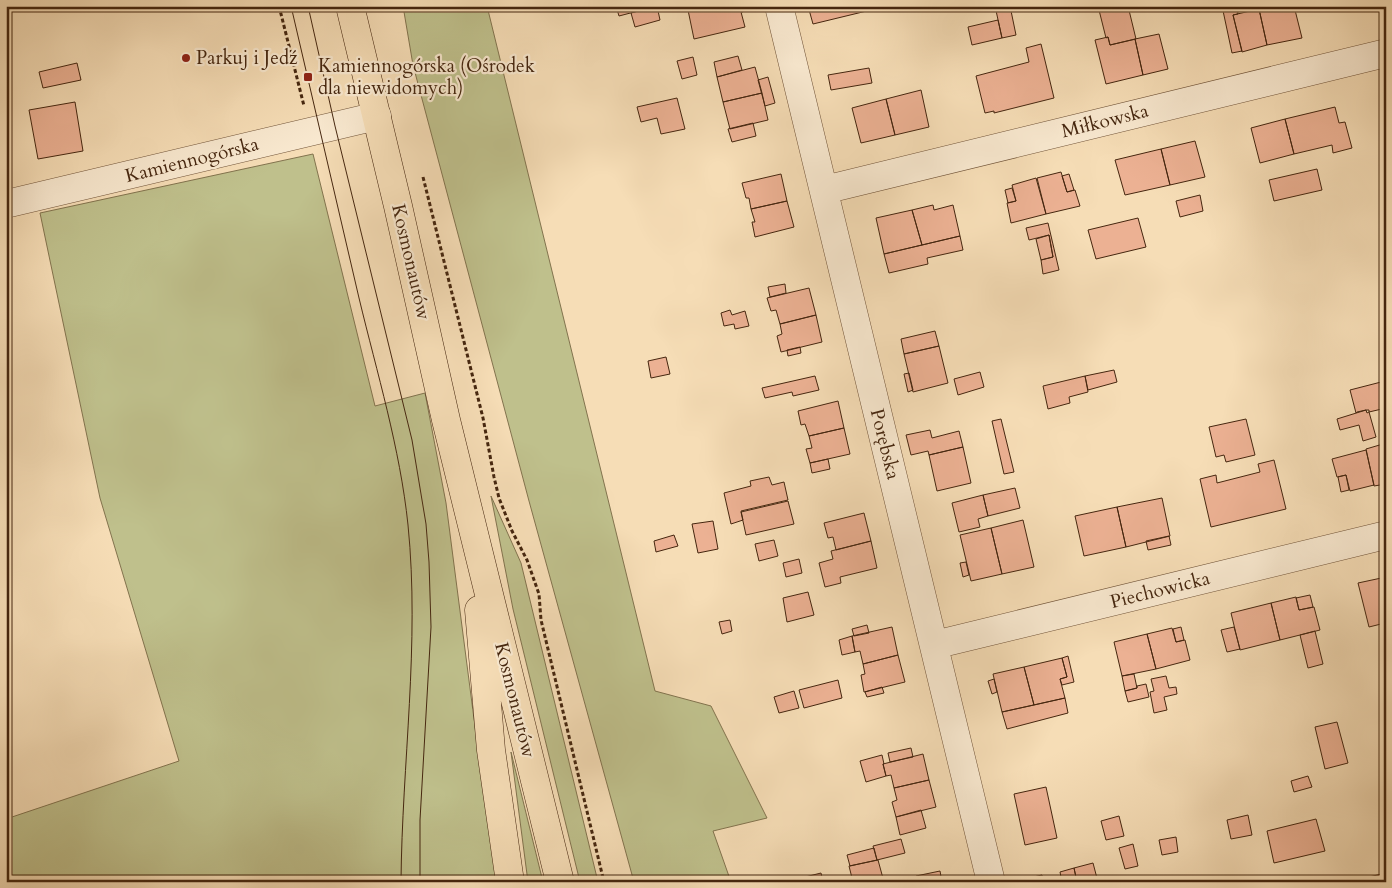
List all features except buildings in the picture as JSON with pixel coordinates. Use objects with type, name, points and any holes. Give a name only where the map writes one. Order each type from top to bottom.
[{"type":"main road","name":"Kosmonautów","points":[[350,6],[446,420],[560,882]]},
{"type":"main road","name":"Kosmonautów","points":[[471,518],[492,750],[510,882]]},
{"type":"street","name":"Porębska","points":[[779,6],[991,882]]},
{"type":"street","name":"Miłkowska","points":[[824,190],[1386,53]]},
{"type":"street","name":"Kamiennogórska","points":[[6,204],[377,116]]},
{"type":"street","name":"Piechowicka","points":[[934,645],[1386,535]]},
{"type":"path","points":[[279,6],[306,113]]},
{"type":"path","points":[[421,170],[483,418],[499,498],[512,531],[527,560],[539,594],[541,620],[604,882]]},
{"type":"green space","points":[[403,6],[487,6],[655,691],[711,706],[767,818],[713,831],[731,882],[634,882],[529,501],[413,65]]},
{"type":"green space","points":[[313,154],[375,406],[425,393],[446,503],[497,882],[6,882],[6,819],[179,761],[100,498],[40,213]]},
{"type":"green space","points":[[491,496],[521,563],[598,882],[580,882],[513,609]]},
{"type":"green space","points":[[511,752],[543,882],[528,882]]},
{"type":"tram line","points":[[291,6],[394,439],[408,525],[412,614],[401,882]]},
{"type":"tram line","points":[[308,6],[335,126],[412,440],[426,524],[431,627],[420,820],[420,882]]},
{"type":"place","name":"Parkuj i Jedź","points":[[186,58]]},
{"type":"place","name":"Kamiennogórska (Ośrodek dla niewidomych)","points":[[308,77]]}]
